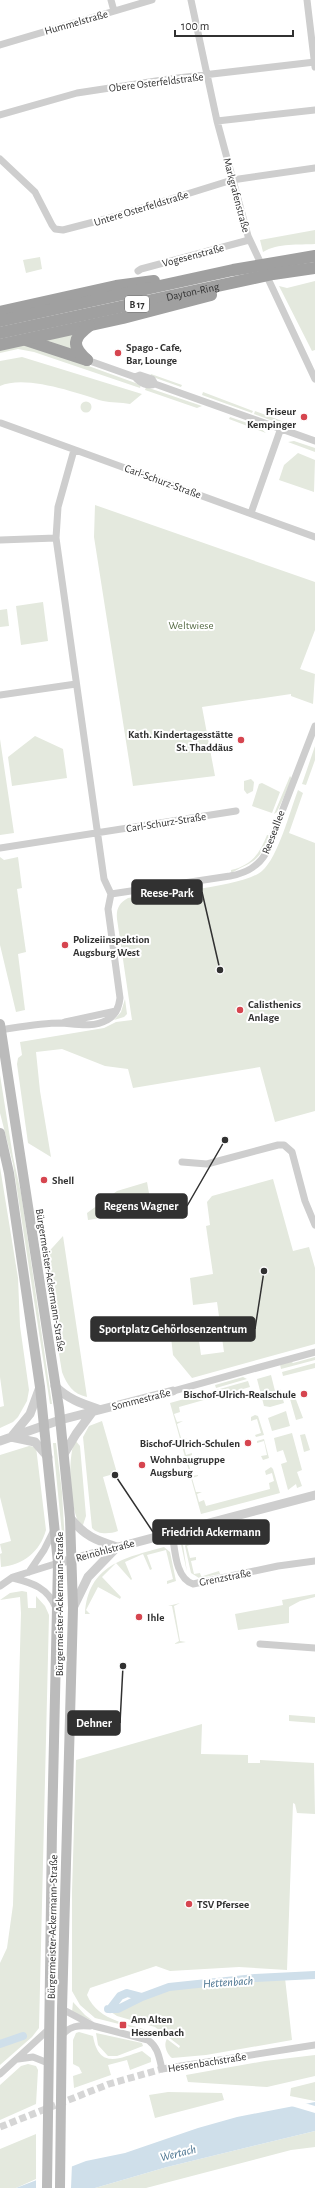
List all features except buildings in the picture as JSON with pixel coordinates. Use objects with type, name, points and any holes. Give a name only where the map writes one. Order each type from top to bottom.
[{"type":"highway","name":"Dayton-Ring","points":[[0,321],[226,272],[315,256]]},
{"type":"highway","name":"Dayton-Ring","points":[[0,333],[273,274],[315,268]]},
{"type":"highway","points":[[0,312],[116,286],[226,272]]},
{"type":"highway","points":[[0,345],[89,326],[214,294],[273,274]]},
{"type":"highway","points":[[88,360],[79,353],[76,343],[78,336],[89,326]]},
{"type":"highway","points":[[26,340],[88,360]]},
{"type":"main road","name":"Bürgermeister-Ackermann-Straße","points":[[0,1028],[60,1420],[70,1518],[73,1608],[62,2009],[60,2188]]},
{"type":"main road","name":"Bürgermeister-Ackermann-Straße","points":[[0,1133],[9,1173],[45,1424],[56,1526],[58,1563],[48,2030],[47,2188]]},
{"type":"street","points":[[111,0],[114,11]]},
{"type":"street","name":"Hummelstraße","points":[[0,44],[152,0]]},
{"type":"street","name":"Markgrafenstraße","points":[[191,0],[217,121],[249,240],[315,379]]},
{"type":"street","points":[[307,0],[315,64]]},
{"type":"street","name":"Obere Osterfeldstraße","points":[[0,115],[77,93],[206,75],[315,64]]},
{"type":"street","points":[[217,121],[315,110]]},
{"type":"street","name":"Untere Osterfeldstraße","points":[[0,159],[35,192],[52,225],[55,228],[63,230],[113,217],[232,180],[315,168]]},
{"type":"street","name":"Vogesenstraße","points":[[138,271],[141,268],[249,240]]},
{"type":"street","points":[[88,360],[135,377],[138,381],[145,384],[155,384],[315,441]]},
{"type":"street","name":"Carl-Schurz-Straße","points":[[1,423],[315,537]]},
{"type":"street","points":[[251,513],[281,428]]},
{"type":"street","points":[[0,1028],[61,1024],[116,1011],[120,1006],[108,910],[111,894],[104,879],[56,538],[58,507],[74,450]]},
{"type":"street","points":[[0,540],[56,538]]},
{"type":"street","points":[[0,695],[76,684]]},
{"type":"street","name":"Reeseallee","points":[[111,894],[230,876],[246,872],[259,863],[266,853],[315,726]]},
{"type":"street","name":"Carl-Schurz-Straße","points":[[0,848],[236,812]]},
{"type":"street","points":[[182,1162],[207,1164],[278,1144],[284,1145],[292,1152],[307,1208],[315,1225]]},
{"type":"street","name":"Sommestraße","points":[[0,1441],[45,1424],[315,1352]]},
{"type":"street","points":[[55,1386],[77,1403],[95,1410],[76,1434],[64,1454]]},
{"type":"street","points":[[40,1387],[30,1414],[11,1437],[35,1442],[48,1457]]},
{"type":"street","name":"Reinöhlstraße","points":[[58,1563],[315,1495]]},
{"type":"street","points":[[70,1518],[80,1530],[92,1539],[117,1547],[88,1577],[73,1608]]},
{"type":"street","points":[[29,1572],[44,1550],[56,1526]]},
{"type":"street","name":"Grenzstraße","points":[[172,1532],[181,1574],[186,1581],[193,1584],[278,1566],[315,1561]]},
{"type":"street","points":[[0,1586],[13,1578],[58,1563]]},
{"type":"street","points":[[13,1578],[37,1585],[43,1589],[53,1601],[58,1614]]},
{"type":"street","points":[[260,1644],[315,1648]]},
{"type":"street","name":"Hessenbachstraße","points":[[62,2009],[94,2026]]},
{"type":"street","name":"Hessenbachstraße","points":[[62,2035],[69,2028],[77,2025],[94,2026],[148,2040],[154,2044],[158,2052],[162,2069],[315,2045]]},
{"type":"street","points":[[0,2074],[48,2030]]},
{"type":"street","points":[[16,2060],[34,2057],[48,2063]]},
{"type":"green space","points":[[315,230],[315,244],[275,247],[263,252],[260,240]]},
{"type":"green space","points":[[40,257],[42,269],[26,273],[23,260]]},
{"type":"green space","points":[[315,281],[315,350],[312,351],[279,286],[287,288]]},
{"type":"green space","points":[[73,333],[73,350],[41,340]]},
{"type":"green space","points":[[23,345],[36,347],[141,385],[140,388],[34,352],[18,349],[0,353],[0,349]]},
{"type":"green space","points":[[22,357],[142,394],[130,404],[103,401],[37,383],[23,382],[0,386],[0,361]]},
{"type":"green space","points":[[151,374],[182,385],[181,387],[150,376]]},
{"type":"green space","points":[[146,387],[202,406],[197,408],[145,390]]},
{"type":"green space","points":[[203,392],[253,411],[252,413],[202,395]]},
{"type":"green space","points":[[84,402],[88,402],[90,403],[90,411],[84,412],[81,409],[81,405]]},
{"type":"green space","points":[[255,411],[290,424],[289,427],[254,414]]},
{"type":"green space","points":[[230,417],[259,427],[266,433],[229,419]]},
{"type":"green space","points":[[294,441],[315,448],[315,452],[288,442]]},
{"type":"green space","points":[[298,453],[315,460],[314,492],[279,480],[284,465]]},
{"type":"green space","name":"Weltwiese","points":[[95,505],[315,582],[315,630],[300,669],[315,674],[313,704],[291,696],[291,694],[202,707],[215,776],[133,786],[94,537]]},
{"type":"green space","points":[[43,602],[48,641],[21,645],[16,606]]},
{"type":"green space","points":[[7,609],[9,626],[0,627],[0,610]]},
{"type":"green space","points":[[35,736],[63,749],[67,778],[12,786],[8,757]]},
{"type":"green space","points":[[0,739],[14,833],[0,835]]},
{"type":"green space","points":[[315,746],[315,760],[306,785],[302,784]]},
{"type":"green space","points":[[290,776],[292,779],[277,812],[274,814]]},
{"type":"green space","points":[[251,779],[254,782],[253,791],[247,794],[244,790],[244,781]]},
{"type":"green space","points":[[262,783],[280,792],[272,813],[252,806],[259,784]]},
{"type":"green space","points":[[298,790],[303,793],[289,833],[315,843],[315,1111],[275,1122],[260,1067],[133,1088],[128,1069],[105,1066],[62,1049],[36,1052],[40,1091],[51,1157],[28,1143],[17,1064],[18,1058],[22,1055],[20,1042],[104,1028],[116,1022],[132,1020],[117,919],[117,912],[120,904],[128,898],[219,886],[252,877],[262,871],[268,864],[278,845]]},
{"type":"green space","points":[[267,835],[269,835],[259,856],[255,860],[231,873],[231,870],[244,865],[258,853]]},
{"type":"green space","points":[[0,857],[4,860],[18,857],[22,888],[17,889],[26,952],[18,954],[25,1010],[16,1012],[0,945]]},
{"type":"green space","points":[[125,999],[127,1014],[124,1017],[114,1020],[121,1012]]},
{"type":"green space","points":[[0,1075],[13,1157],[21,1193],[52,1404],[50,1404],[13,1164],[0,1113]]},
{"type":"green space","points":[[0,1167],[18,1278],[20,1326],[29,1390],[27,1401],[18,1417],[13,1422],[0,1428],[0,1407],[4,1406],[0,1377]]},
{"type":"green space","points":[[273,1179],[293,1251],[309,1247],[315,1268],[315,1344],[192,1378],[173,1355],[171,1337],[198,1334],[201,1355],[224,1352],[217,1302],[193,1305],[190,1278],[213,1274],[206,1226],[210,1225],[207,1202],[212,1196]]},
{"type":"green space","points":[[147,1182],[152,1210],[88,1220],[87,1213],[117,1191]]},
{"type":"green space","points":[[63,1236],[87,1397],[78,1394],[71,1388],[62,1372],[43,1258]]},
{"type":"green space","points":[[315,1357],[315,1360],[281,1369],[280,1364],[291,1361],[293,1363]]},
{"type":"green space","points":[[315,1363],[315,1368],[283,1376],[282,1372]]},
{"type":"green space","points":[[271,1375],[275,1391],[280,1389],[284,1403],[270,1407],[264,1406],[257,1379]]},
{"type":"green space","points":[[243,1377],[247,1379],[216,1388],[215,1385]]},
{"type":"green space","points":[[248,1381],[250,1387],[179,1407],[180,1412],[174,1414],[177,1422],[183,1421],[177,1424],[181,1438],[187,1438],[182,1440],[186,1455],[192,1453],[192,1455],[186,1457],[187,1460],[193,1458],[193,1460],[188,1462],[192,1476],[198,1475],[192,1478],[196,1492],[202,1492],[197,1494],[199,1502],[204,1500],[206,1506],[270,1489],[269,1483],[274,1481],[272,1473],[266,1475],[265,1471],[271,1467],[273,1469],[280,1493],[201,1514],[170,1403]]},
{"type":"green space","points":[[295,1397],[303,1418],[296,1420],[290,1399]]},
{"type":"green space","points":[[286,1411],[290,1426],[272,1431],[268,1418]]},
{"type":"green space","points":[[255,1415],[258,1416],[264,1435],[256,1437],[255,1435],[261,1433],[257,1419],[251,1421],[251,1417]]},
{"type":"green space","points":[[102,1421],[117,1473],[103,1477],[118,1531],[111,1533],[97,1532],[92,1528],[83,1437],[89,1426]]},
{"type":"green space","points":[[292,1433],[302,1470],[297,1472],[302,1486],[297,1488],[296,1484],[288,1490],[281,1464],[287,1462],[283,1450],[277,1452],[274,1438]]},
{"type":"green space","points":[[305,1434],[310,1450],[304,1452],[300,1435]]},
{"type":"green space","points":[[264,1439],[269,1458],[263,1460],[261,1456],[267,1455],[264,1441],[257,1443],[257,1441]]},
{"type":"green space","points":[[75,1440],[80,1446],[86,1516],[82,1528],[74,1510],[72,1498],[70,1472],[72,1449]]},
{"type":"green space","points":[[53,1443],[56,1443],[62,1492],[65,1544],[63,1544]]},
{"type":"green space","points":[[29,1446],[36,1447],[46,1530],[40,1545],[30,1556],[9,1566],[1,1567],[0,1554],[2,1553],[0,1544],[11,1541],[0,1497],[0,1455]]},
{"type":"green space","points":[[210,1533],[191,1540],[192,1544],[187,1546],[190,1558],[196,1557],[196,1560],[191,1561],[194,1574],[200,1573],[201,1576],[203,1576],[219,1571],[220,1574],[199,1578],[191,1573],[185,1546],[189,1538]]},
{"type":"green space","points":[[181,1544],[183,1545],[187,1572]]},
{"type":"green space","points":[[164,1547],[170,1552],[176,1581],[167,1584],[167,1581],[173,1579],[166,1550],[147,1555],[152,1569],[150,1570],[143,1554],[125,1562],[132,1579],[131,1580],[116,1563],[135,1555]]},
{"type":"green space","points":[[115,1564],[102,1577],[121,1597],[120,1599],[98,1587],[86,1610],[90,1614],[85,1614],[88,1598],[93,1584],[101,1574]]},
{"type":"green space","points":[[22,1591],[27,1592],[28,1608],[36,1608],[36,1596],[45,1606],[49,1615],[39,2028],[32,2037],[0,2065],[0,1963],[7,1948],[13,1905],[21,1613],[20,1597],[0,1600],[10,1593]]},
{"type":"green space","points":[[315,1594],[315,1597],[300,1601],[289,1607],[289,1623],[238,1630],[235,1614],[283,1605],[282,1600]]},
{"type":"green space","points":[[180,1603],[174,1606],[180,1641],[186,1642],[174,1644],[179,1641],[172,1606],[168,1606]]},
{"type":"green space","points":[[289,1715],[315,1717],[315,1723],[289,1721]]},
{"type":"green space","name":"TSV Pfersee","points":[[202,1724],[201,1754],[248,1755],[248,1763],[260,1763],[260,1760],[314,1763],[315,1814],[297,1813],[295,1804],[293,1803],[287,1970],[239,1967],[170,1971],[156,1966],[90,1988],[87,1995],[92,2004],[107,2017],[155,2033],[95,2018],[80,2005],[72,1991],[72,1892],[76,1760]]},
{"type":"green space","points":[[285,1978],[292,2040],[206,2055],[172,2058],[166,2049],[165,2044],[167,2039],[179,2048],[180,2046],[155,2027],[117,2016],[111,2012],[169,1988]]},
{"type":"green space","points":[[73,2002],[85,2015],[93,2021],[72,2012]]},
{"type":"green space","points":[[79,2032],[93,2036],[100,2053],[105,2057],[111,2059],[125,2057],[142,2051],[151,2058],[151,2062],[130,2070],[127,2060],[108,2065],[111,2075],[74,2088],[73,2076],[82,2073],[79,2067],[73,2064],[73,2040],[76,2033]]},
{"type":"green space","points":[[96,2033],[142,2043],[143,2046],[117,2056],[108,2056],[98,2045]]},
{"type":"green space","points":[[315,2055],[315,2076],[267,2087],[188,2082],[186,2075],[265,2061]]},
{"type":"green space","points":[[28,2064],[36,2066],[38,2070],[36,2104],[0,2120],[0,2085],[21,2066]]},
{"type":"green space","points":[[315,2082],[315,2101],[290,2096],[291,2088]]},
{"type":"green space","points":[[168,2092],[222,2093],[224,2100],[155,2118],[149,2095]]},
{"type":"green space","points":[[315,2131],[315,2147],[291,2150],[146,2188],[95,2188],[167,2167]]},
{"type":"green space","points":[[36,2134],[36,2179],[16,2188],[0,2188],[0,2149]]},
{"type":"water","name":"Wertach","points":[[315,2102],[315,2131],[167,2167],[95,2188],[16,2188],[86,2161],[125,2153],[198,2128],[237,2117]]},
{"type":"pier","points":[[301,2102],[315,2106],[315,2113],[288,2105]]},
{"type":"pier","points":[[72,2164],[71,2188],[36,2188],[36,2177]]},
{"type":"waterway","name":"Hettenbach","points":[[110,2009],[120,1996],[127,1993],[142,1997],[169,1987],[255,1978],[315,1975]]},
{"type":"waterway","name":"Hettenbach","points":[[108,2009],[118,2009],[142,1997]]},
{"type":"waterway","name":"Hettenbach","points":[[0,2044],[23,2036]]},
{"type":"tunnel","points":[[0,2127],[109,2084],[162,2069]]},
{"type":"place","name":"Spago - Cafe, Bar, Lounge","points":[[118,353]]},
{"type":"place","name":"Friseur Kempinger","points":[[304,417]]},
{"type":"place","name":"Kath. Kindertagesstätte St. Thaddäus","points":[[241,740]]},
{"type":"place","name":"Polizeiinspektion Augsburg West","points":[[65,945]]},
{"type":"place","name":"Reese-Park","points":[[220,970]]},
{"type":"place","name":"Calisthenics Anlage","points":[[240,1010]]},
{"type":"place","name":"Regens Wagner","points":[[225,1140]]},
{"type":"place","name":"Shell","points":[[44,1180]]},
{"type":"place","name":"Sportplatz Gehörlosenzentrum","points":[[264,1271]]},
{"type":"place","name":"Bischof-Ulrich-Realschule","points":[[304,1394]]},
{"type":"place","name":"Bischof-Ulrich-Schulen","points":[[248,1443]]},
{"type":"place","name":"Wohnbaugruppe Augsburg","points":[[142,1465]]},
{"type":"place","name":"Friedrich Ackermann","points":[[115,1475]]},
{"type":"place","name":"Ihle","points":[[139,1617]]},
{"type":"place","name":"Dehner","points":[[123,1666]]},
{"type":"place","name":"TSV Pfersee","points":[[189,1904]]},
{"type":"place","name":"Am Alten Hessenbach","points":[[123,2025]]}]
